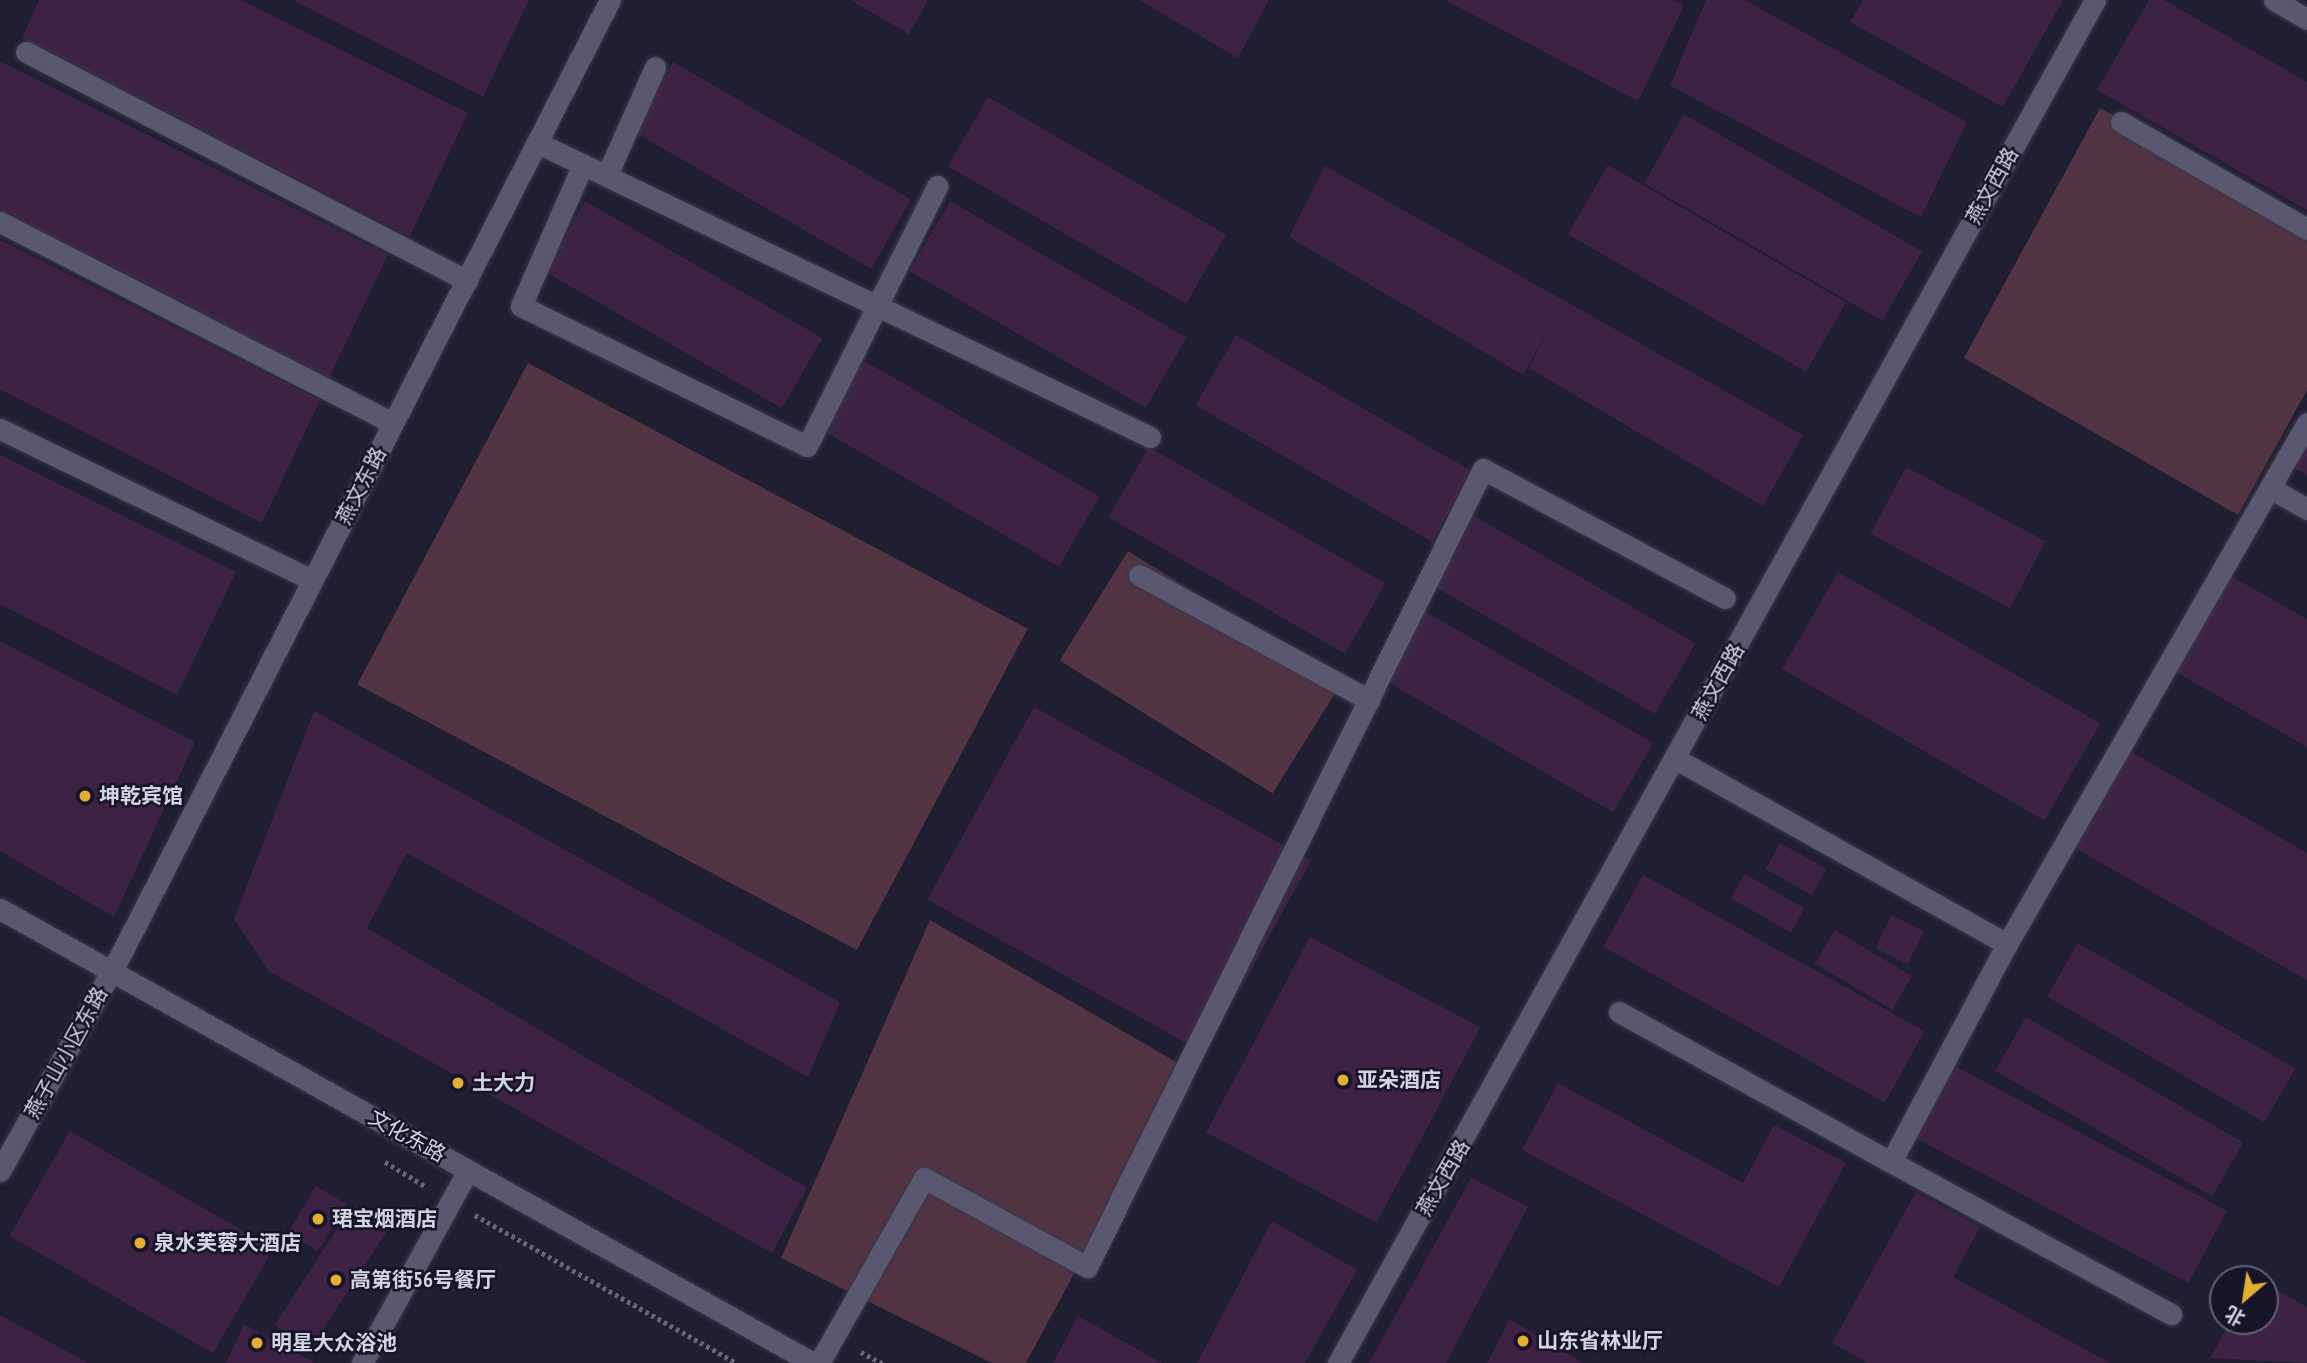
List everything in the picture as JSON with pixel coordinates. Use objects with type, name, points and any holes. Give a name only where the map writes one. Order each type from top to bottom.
[{"type":"street","name":"燕文东路","points":[[111,972],[610,0]]},
{"type":"street","name":"燕文西路","points":[[1338,1363],[1676,759],[2095,0]]},
{"type":"street","points":[[2274,0],[2307,19]]},
{"type":"street","points":[[26,52],[467,281]]},
{"type":"street","points":[[607,176],[655,67]]},
{"type":"street","points":[[2121,122],[2307,229]]},
{"type":"street","points":[[538,143],[1150,437]]},
{"type":"street","points":[[583,164],[522,306],[807,446],[873,304],[937,186]]},
{"type":"street","points":[[0,222],[393,423]]},
{"type":"street","points":[[1891,1162],[2007,944],[2307,423]]},
{"type":"street","points":[[0,429],[312,580]]},
{"type":"street","points":[[819,1363],[924,1178],[1087,1267],[1483,469],[1725,598]]},
{"type":"street","points":[[2270,488],[2307,509]]},
{"type":"street","points":[[1139,575],[1369,700]]},
{"type":"street","points":[[1676,759],[2007,944]]},
{"type":"street","name":"文化东路","points":[[0,909],[813,1363]]},
{"type":"street","name":"燕子山小区东路","points":[[0,1171],[111,972]]},
{"type":"street","points":[[1619,1013],[2171,1314]]},
{"type":"street","points":[[362,1363],[468,1170]]},
{"type":"shaded area","points":[[2100,108],[2307,221],[2307,390],[2238,515],[1964,358]]},
{"type":"shaded area","points":[[528,363],[1028,629],[857,950],[357,684]]},
{"type":"shaded area","points":[[1128,551],[1341,684],[1273,793],[1060,660]]},
{"type":"shaded area","points":[[930,920],[1185,1067],[1026,1363],[992,1363],[781,1258]]},
{"type":"building","points":[[39,0],[241,0],[468,113],[410,236],[22,38]]},
{"type":"building","points":[[293,0],[529,0],[483,97]]},
{"type":"building","points":[[850,0],[928,0],[909,34]]},
{"type":"building","points":[[1139,0],[1269,0],[1238,58]]},
{"type":"building","points":[[1445,0],[1674,0],[1684,6],[1638,101]]},
{"type":"building","points":[[1706,0],[1745,0],[1967,122],[1921,217],[1670,86]]},
{"type":"building","points":[[1863,0],[2063,0],[2003,107],[1850,22]]},
{"type":"building","points":[[2149,0],[2164,0],[2307,82],[2307,210],[2097,90]]},
{"type":"building","points":[[0,61],[388,255],[329,378],[0,209]]},
{"type":"building","points":[[673,62],[911,200],[871,269],[633,131]]},
{"type":"building","points":[[988,97],[1226,234],[1186,304],[948,166]]},
{"type":"building","points":[[1684,114],[1922,252],[1882,321],[1644,183]]},
{"type":"building","points":[[1608,165],[1846,302],[1806,372],[1568,234]]},
{"type":"building","points":[[1325,166],[1803,435],[1763,506],[1529,368],[1549,329],[1523,375],[1289,237]]},
{"type":"building","points":[[585,201],[822,338],[782,408],[544,271]]},
{"type":"building","points":[[950,201],[1186,338],[1146,408],[910,271]]},
{"type":"building","points":[[0,240],[320,400],[262,523],[0,389]]},
{"type":"building","points":[[1236,335],[1472,472],[1432,542],[1196,405]]},
{"type":"building","points":[[863,360],[1099,496],[1059,567],[822,430]]},
{"type":"building","points":[[2307,437],[2307,475],[2290,466]]},
{"type":"building","points":[[1149,447],[1385,584],[1345,654],[1108,517]]},
{"type":"building","points":[[0,455],[236,572],[177,695],[0,604]]},
{"type":"building","points":[[1906,467],[2046,541],[2010,608],[1870,534]]},
{"type":"building","points":[[1459,507],[1695,644],[1655,714],[1418,577]]},
{"type":"building","points":[[1838,572],[2100,724],[2044,820],[1782,669]]},
{"type":"building","points":[[2231,576],[2307,619],[2307,747],[2176,672]]},
{"type":"building","points":[[1416,606],[1653,743],[1613,812],[1376,675]]},
{"type":"building","name":"坤乾宾馆","points":[[0,641],[195,742],[114,917],[0,851]]},
{"type":"building","points":[[1034,707],[1311,861],[1205,1053],[927,899]]},
{"type":"building","points":[[314,711],[840,1002],[808,1077],[407,853],[367,928],[807,1188],[772,1253],[269,971],[234,919]]},
{"type":"building","points":[[2123,747],[2307,853],[2307,980],[2068,844]]},
{"type":"building","points":[[1780,843],[1826,869],[1812,895],[1765,869]]},
{"type":"building","points":[[1745,874],[1805,909],[1791,933],[1731,898]]},
{"type":"building","points":[[1643,875],[1925,1031],[1885,1103],[1603,947]]},
{"type":"building","points":[[1892,915],[1924,931],[1907,964],[1875,948]]},
{"type":"building","points":[[1835,930],[1912,976],[1892,1010],[1815,963]]},
{"type":"building","name":"亚朵酒店","points":[[1310,937],[1480,1028],[1377,1223],[1206,1132]]},
{"type":"building","points":[[2078,943],[2295,1068],[2264,1122],[2047,997]]},
{"type":"building","points":[[2026,1017],[2243,1142],[2212,1196],[1995,1071]]},
{"type":"building","points":[[1940,1058],[2227,1211],[2188,1283],[1902,1130]]},
{"type":"building","points":[[1558,1083],[1743,1183],[1774,1125],[1846,1163],[1779,1287],[1522,1150]]},
{"type":"building","name":"泉水芙蓉大酒店","points":[[70,1131],[274,1248],[213,1353],[10,1236]]},
{"type":"building","points":[[1471,1178],[1528,1207],[1446,1363],[1369,1363]]},
{"type":"building","name":"珺宝烟酒店","points":[[316,1186],[346,1204],[318,1251],[288,1233]]},
{"type":"building","points":[[1916,1192],[1980,1227],[1953,1277],[2110,1363],[1868,1363],[1832,1343]]},
{"type":"building","name":"高第街56号餐厅","points":[[352,1206],[388,1229],[311,1349],[275,1325]]},
{"type":"building","points":[[1272,1221],[1357,1270],[1305,1363],[1197,1363]]},
{"type":"building","points":[[2279,1291],[2307,1307],[2307,1363],[2210,1358],[2223,1335],[2279,1335]]},
{"type":"building","points":[[0,1315],[88,1363],[0,1363]]},
{"type":"building","points":[[1078,1316],[1162,1363],[1053,1363]]},
{"type":"building","name":"山东省林业厅","points":[[1510,1319],[1583,1363],[1487,1363]]},
{"type":"building","name":"明星大众浴池","points":[[244,1324],[315,1363],[226,1363]]},
{"type":"place","name":"坤乾宾馆","points":[[85,796]]},
{"type":"place","name":"亚朵酒店","points":[[1343,1080]]},
{"type":"place","name":"土大力","points":[[458,1083]]},
{"type":"place","name":"珺宝烟酒店","points":[[318,1219]]},
{"type":"place","name":"泉水芙蓉大酒店","points":[[140,1243]]},
{"type":"place","name":"高第街56号餐厅","points":[[336,1280]]},
{"type":"place","name":"山东省林业厅","points":[[1523,1341]]},
{"type":"place","name":"明星大众浴池","points":[[257,1343]]}]
